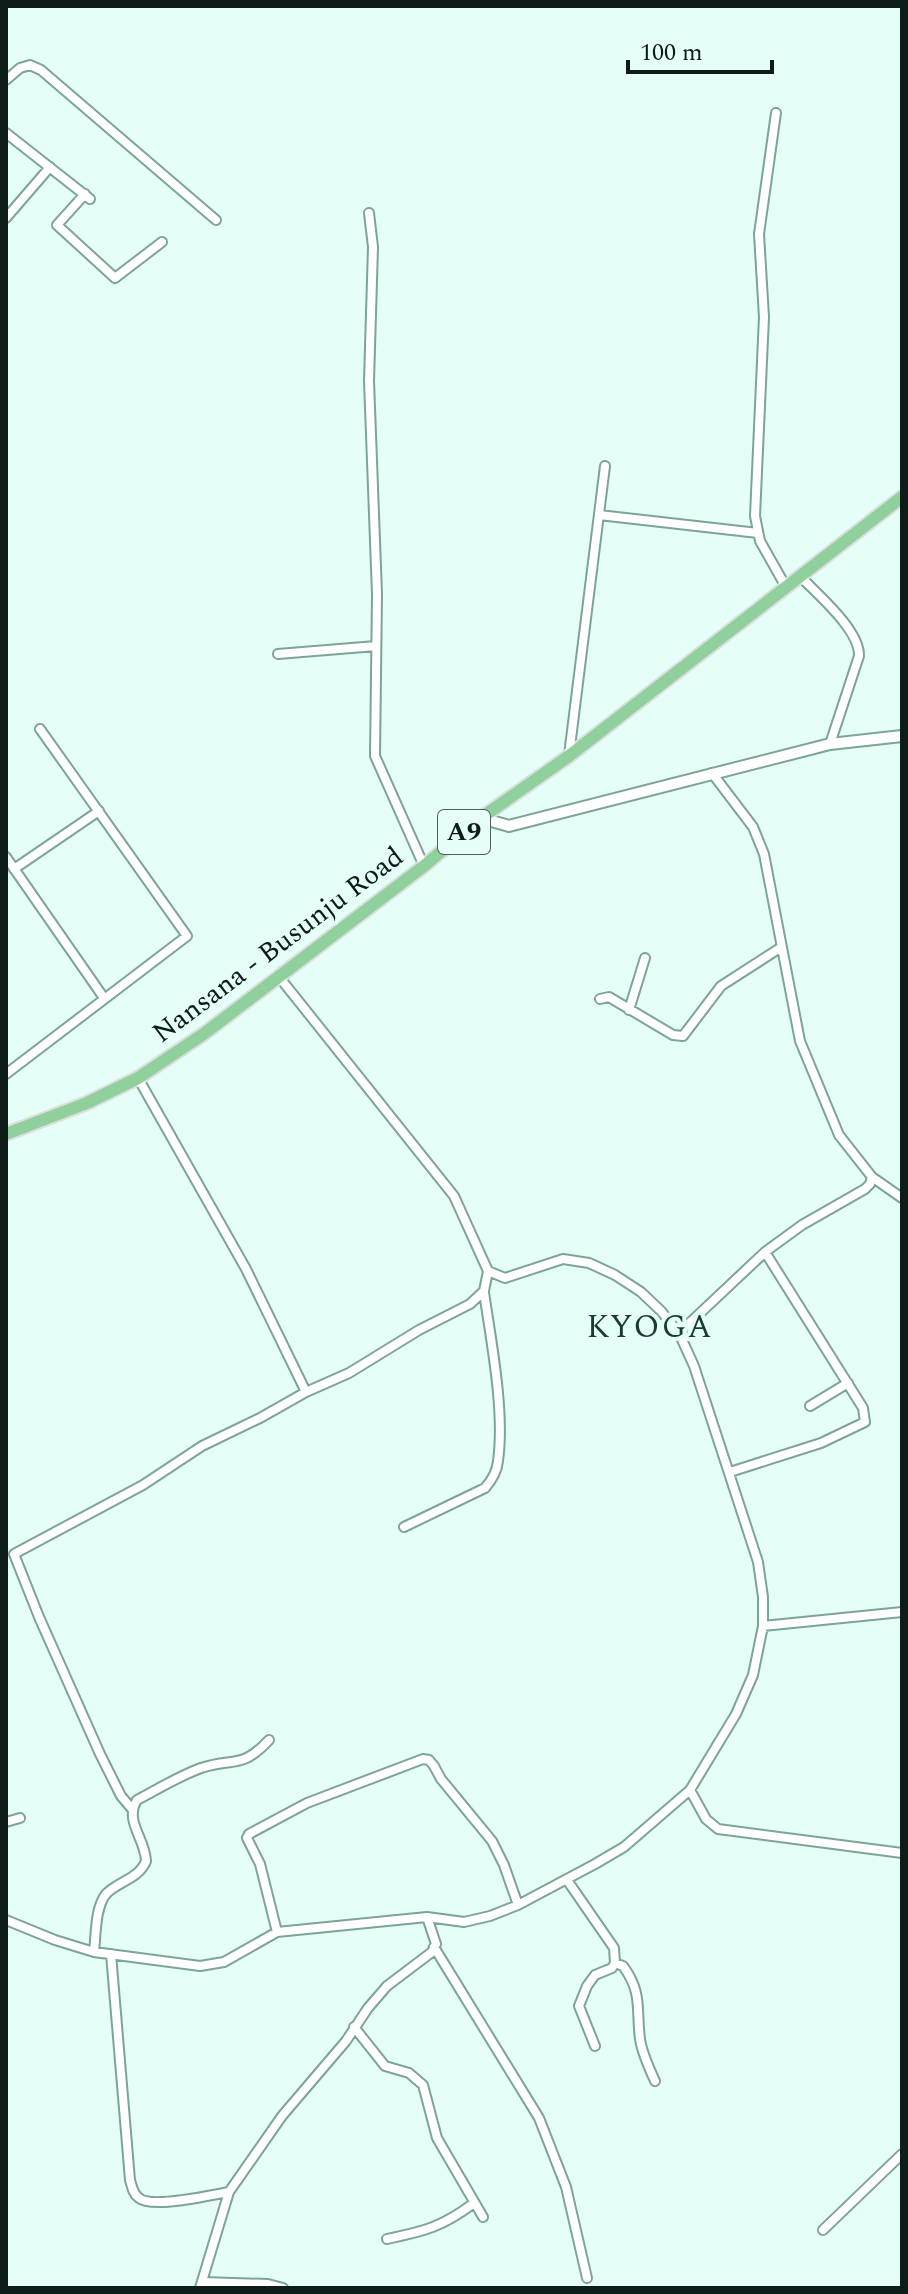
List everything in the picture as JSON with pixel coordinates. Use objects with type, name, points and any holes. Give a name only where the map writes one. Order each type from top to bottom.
[{"type":"main road","name":"Nansana - Busunju Road","points":[[6,1134],[87,1103],[138,1078],[280,978],[481,818],[569,756],[902,497]]},
{"type":"street","points":[[6,80],[20,68],[30,65],[41,70],[216,220]]},
{"type":"street","points":[[776,113],[759,234],[764,317],[755,516],[760,541],[786,587]]},
{"type":"street","points":[[6,133],[88,196],[57,225],[115,278],[162,242]]},
{"type":"street","points":[[6,218],[50,167]]},
{"type":"street","points":[[369,213],[373,247],[369,381],[377,579],[375,756],[424,866]]},
{"type":"street","points":[[569,756],[605,466]]},
{"type":"street","points":[[599,515],[758,533]]},
{"type":"street","points":[[800,576],[845,624],[859,647],[859,656],[830,744]]},
{"type":"street","points":[[278,654],[376,646]]},
{"type":"street","points":[[6,1074],[187,936],[40,729]]},
{"type":"street","points":[[481,818],[509,826],[830,744],[902,736]]},
{"type":"street","points":[[712,773],[753,827],[764,854],[800,1041],[812,1076],[839,1135],[872,1177],[901,1196]]},
{"type":"street","points":[[14,869],[99,811]]},
{"type":"street","points":[[6,857],[104,998]]},
{"type":"street","points":[[600,999],[609,997],[673,1035],[683,1036],[721,986],[780,948]]},
{"type":"street","points":[[629,1010],[645,958]]},
{"type":"street","points":[[280,978],[454,1196],[488,1271],[484,1291],[494,1361],[499,1431],[494,1477],[485,1488],[404,1527]]},
{"type":"street","points":[[138,1078],[246,1269],[306,1392]]},
{"type":"street","points":[[679,1333],[765,1252],[802,1225],[865,1189],[872,1177]]},
{"type":"street","points":[[730,1472],[821,1443],[865,1422],[848,1383],[765,1252]]},
{"type":"street","points":[[6,1920],[94,1952],[185,1965],[224,1962],[277,1932],[427,1917],[464,1922],[518,1905],[624,1847],[690,1790],[736,1714],[753,1675],[763,1626],[758,1562],[694,1366],[679,1333],[661,1311],[641,1292],[589,1263],[563,1259],[505,1278],[488,1271]]},
{"type":"street","points":[[132,1809],[121,1796],[100,1754],[14,1554],[143,1485],[202,1446],[349,1373],[419,1330],[470,1304],[484,1291]]},
{"type":"street","points":[[810,1406],[848,1383]]},
{"type":"street","points":[[763,1626],[902,1612]]},
{"type":"street","points":[[94,1952],[103,1898],[138,1873],[146,1861],[142,1841],[133,1823],[132,1809],[137,1800],[202,1768],[242,1762],[255,1755],[269,1740]]},
{"type":"street","points":[[277,1932],[260,1864],[247,1838],[249,1834],[307,1803],[423,1759],[429,1760],[492,1841],[518,1905]]},
{"type":"street","points":[[690,1790],[706,1819],[718,1829],[902,1853]]},
{"type":"street","points":[[6,1822],[20,1818]]},
{"type":"street","points":[[567,1880],[614,1948],[615,1963],[612,1968],[595,1975],[579,2006],[595,2046]]},
{"type":"street","points":[[283,2288],[268,2284],[201,2285],[229,2192],[282,2116],[346,2041],[387,1986],[424,1960],[434,1947],[436,1944],[427,1917]]},
{"type":"street","points":[[434,1947],[539,2118],[566,2187],[587,2278]]},
{"type":"street","points":[[111,1954],[133,2191],[138,2198],[153,2203],[229,2192]]},
{"type":"street","points":[[615,1963],[623,1966],[634,1985],[641,2015],[639,2037],[655,2081]]},
{"type":"street","points":[[354,2027],[385,2066],[409,2073],[423,2085],[437,2138],[483,2217]]},
{"type":"street","points":[[823,2230],[902,2154]]},
{"type":"street","points":[[387,2239],[432,2229],[453,2219],[474,2203]]},
{"type":"district","name":"KYOGA","points":[[650,1327]]}]
